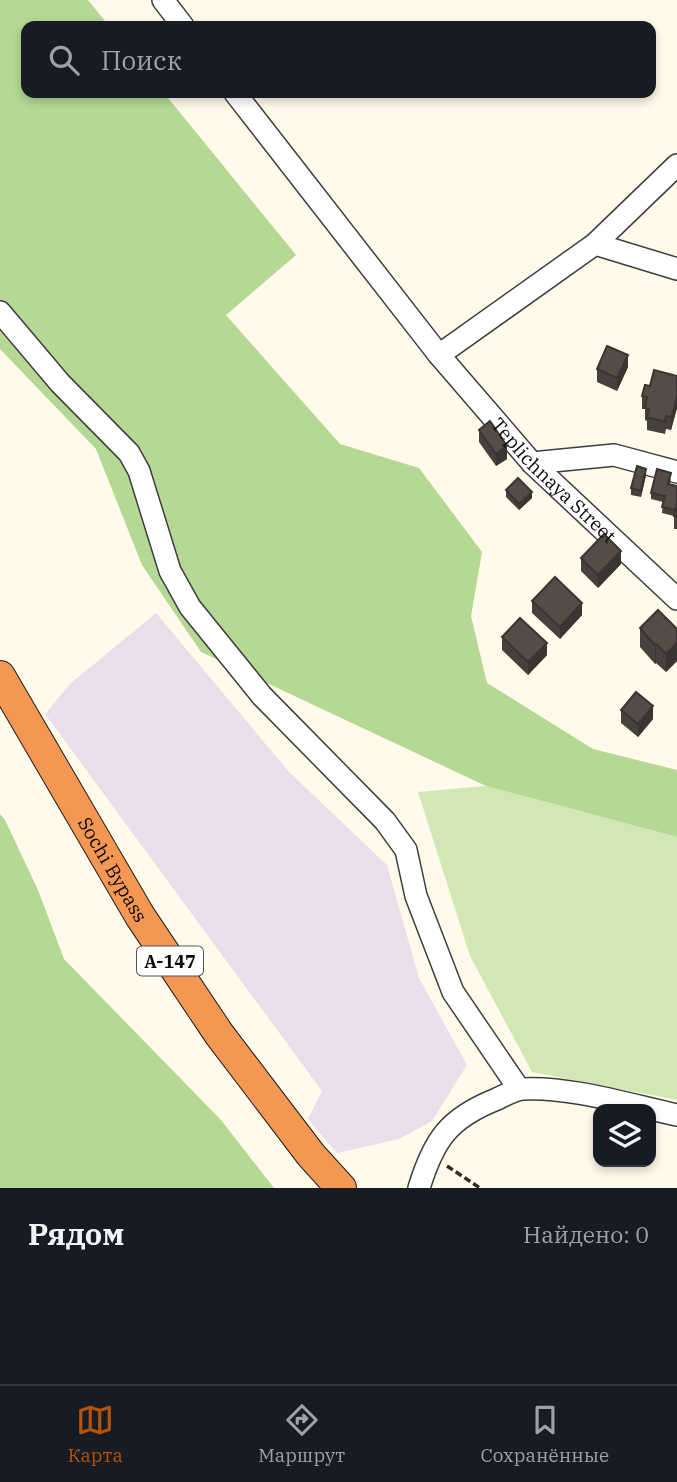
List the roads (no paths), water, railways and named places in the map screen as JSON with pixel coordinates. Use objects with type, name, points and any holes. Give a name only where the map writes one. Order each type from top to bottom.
[{"type":"highway","name":"Sochi Bypass","points":[[0,676],[140,916],[219,1034],[311,1155],[341,1188]]},
{"type":"street","points":[[163,0],[179,21]]},
{"type":"street","name":"Teplichnaya Street","points":[[239,98],[439,355],[532,463],[677,599]]},
{"type":"street","points":[[439,355],[595,244],[677,165]]},
{"type":"street","points":[[595,244],[677,269]]},
{"type":"street","points":[[0,312],[60,383],[129,453],[139,471],[170,571],[190,607],[262,696],[385,821],[406,850],[416,896],[453,992],[519,1089]]},
{"type":"street","points":[[532,463],[614,455],[677,472]]},
{"type":"street","points":[[419,1188],[439,1138],[461,1116],[519,1089],[565,1092],[677,1115]]}]
